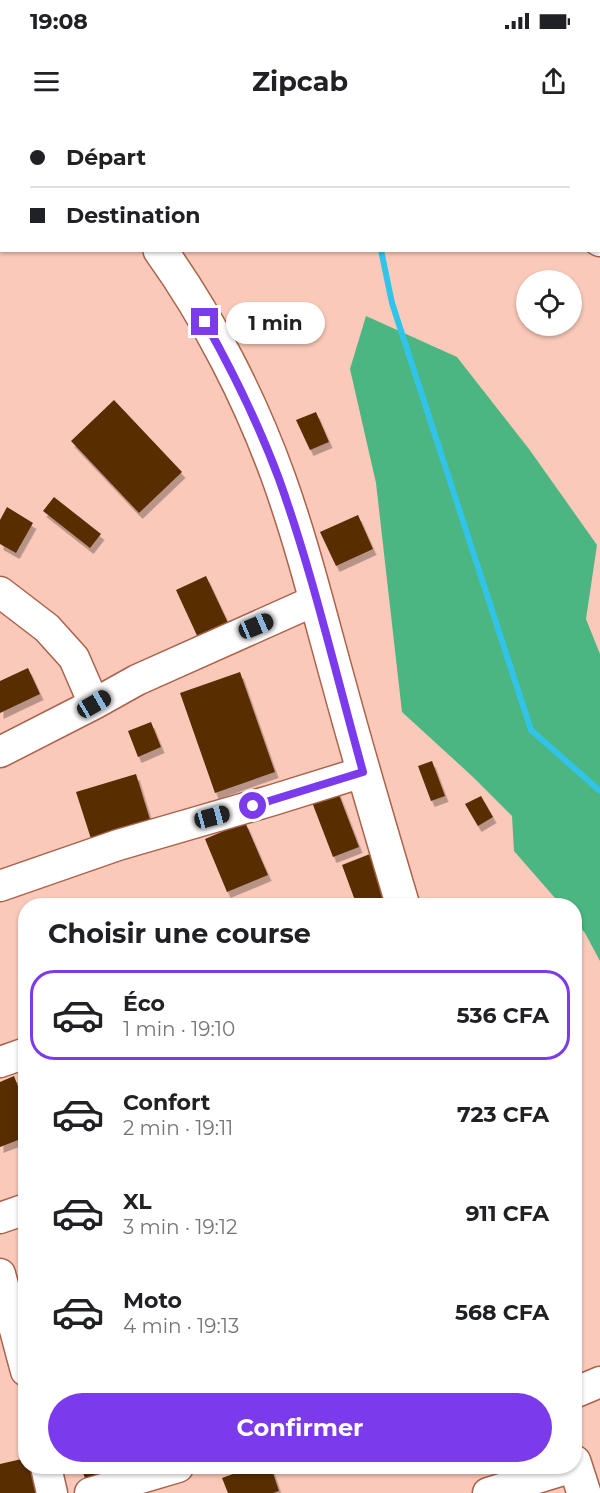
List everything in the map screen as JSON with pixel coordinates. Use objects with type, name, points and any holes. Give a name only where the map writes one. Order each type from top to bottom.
[{"type":"highway","points":[[161,252],[213,336],[254,420],[279,479],[316,600],[401,898]]},
{"type":"street","points":[[0,592],[47,628],[74,658],[94,704]]},
{"type":"street","points":[[0,752],[137,680],[316,600]]},
{"type":"street","points":[[0,886],[118,844],[363,772]]},
{"type":"street","points":[[0,1062],[18,1056]]},
{"type":"street","points":[[0,1218],[18,1212]]},
{"type":"street","points":[[0,1274],[18,1362]]},
{"type":"street","points":[[582,1390],[600,1382]]},
{"type":"street","points":[[48,1474],[52,1493]]},
{"type":"street","points":[[90,1493],[154,1474]]},
{"type":"street","points":[[488,1493],[564,1474]]},
{"type":"green space","points":[[366,316],[457,357],[529,449],[597,545],[586,619],[600,654],[600,961],[582,929],[582,898],[555,898],[514,851],[512,816],[402,712],[376,483],[350,369]]},
{"type":"building","points":[[114,400],[182,472],[139,513],[71,441]]},
{"type":"building","points":[[316,412],[329,442],[310,450],[296,420]]},
{"type":"building","points":[[54,497],[101,534],[90,548],[43,511]]},
{"type":"building","points":[[7,507],[33,523],[16,553],[0,544],[0,520]]},
{"type":"building","points":[[358,515],[373,549],[336,566],[320,532]]},
{"type":"building","points":[[206,576],[230,627],[200,642],[176,590]]},
{"type":"building","points":[[28,668],[40,694],[0,713],[0,681]]},
{"type":"building","points":[[240,672],[275,772],[215,793],[180,693]]},
{"type":"building","points":[[151,722],[161,747],[138,757],[128,731]]},
{"type":"building","points":[[432,761],[445,796],[431,801],[418,766]]},
{"type":"building","points":[[136,774],[152,826],[93,845],[76,792]]},
{"type":"building","points":[[336,787],[359,847],[333,857],[310,797]]},
{"type":"building","points":[[481,796],[493,817],[478,826],[465,804]]},
{"type":"building","points":[[245,822],[268,875],[227,892],[205,839]]},
{"type":"building","points":[[370,854],[387,898],[354,898],[342,865]]},
{"type":"building","points":[[14,1076],[18,1086],[18,1140],[0,1147],[0,1082]]},
{"type":"building","points":[[18,1460],[18,1474],[40,1474],[44,1493],[0,1493],[0,1464]]},
{"type":"building","points":[[84,1474],[106,1474],[86,1481]]},
{"type":"building","points":[[233,1474],[273,1474],[279,1491],[228,1493],[222,1478]]},
{"type":"waterway","points":[[381,252],[392,303],[531,730],[600,791]]},
{"type":"route","points":[[205,322],[224,356],[279,479],[363,772],[253,806]]}]
